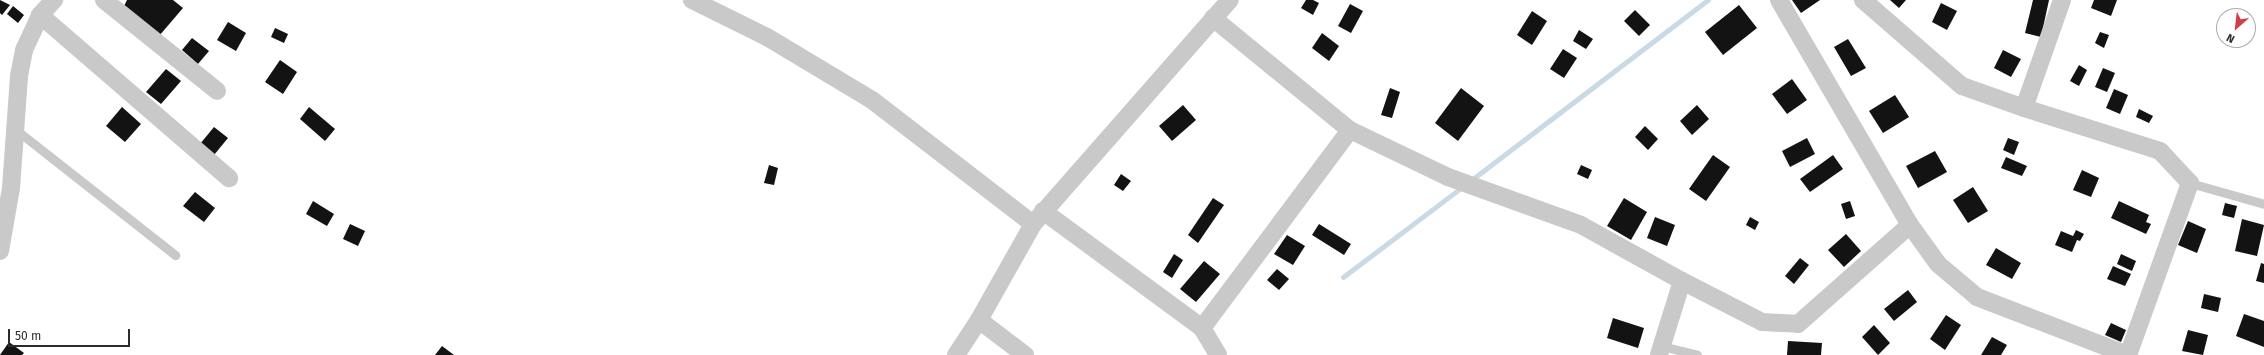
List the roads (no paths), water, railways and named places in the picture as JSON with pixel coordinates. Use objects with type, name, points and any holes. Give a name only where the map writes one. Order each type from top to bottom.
[{"type":"street","points":[[0,251],[12,188],[19,76],[24,50],[40,15],[54,0]]},
{"type":"street","points":[[104,0],[217,92]]},
{"type":"street","points":[[692,0],[767,38],[872,100],[1038,218],[1202,328],[1218,355]]},
{"type":"street","points":[[956,355],[979,320],[1038,218],[1230,0]]},
{"type":"street","points":[[1779,0],[1910,225],[1938,264],[1977,297],[2128,355],[2190,183],[2160,151],[2024,108],[1962,86],[1862,0]]},
{"type":"street","points":[[2024,108],[2062,0]]},
{"type":"street","points":[[40,15],[230,178]]},
{"type":"street","points":[[1213,18],[1350,130],[1448,176],[1581,225],[1682,281],[1762,322],[1798,324],[1910,225]]},
{"type":"street","points":[[1202,328],[1350,130]]},
{"type":"street","points":[[1661,350],[1682,281]]},
{"type":"street","points":[[979,320],[1025,355]]},
{"type":"lane","points":[[15,129],[175,256]]},
{"type":"lane","points":[[2190,183],[2264,204]]},
{"type":"lane","points":[[1661,350],[1697,355]]},
{"type":"waterway","points":[[1470,181],[1708,0]]},
{"type":"waterway","points":[[1343,277],[1462,187]]}]
